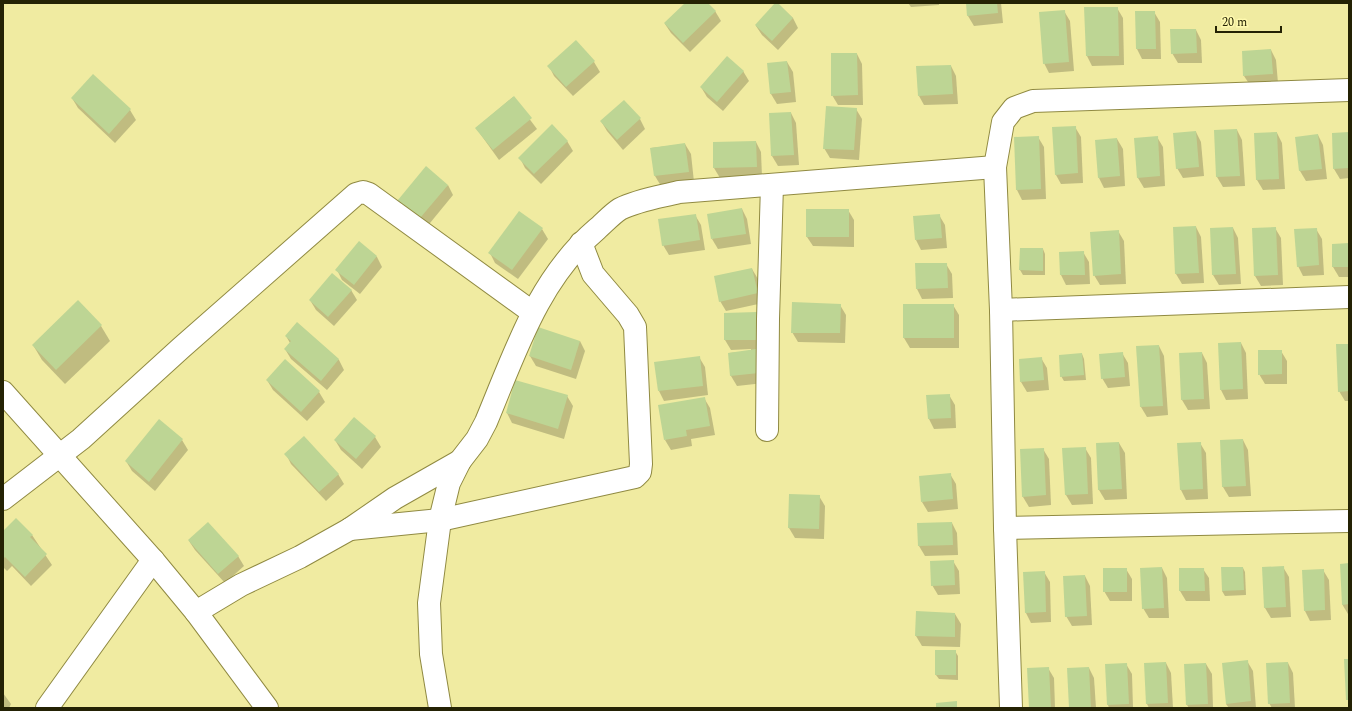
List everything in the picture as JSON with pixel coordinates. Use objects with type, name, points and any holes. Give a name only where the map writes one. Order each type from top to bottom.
[{"type":"street","points":[[1011,708],[1005,528],[1001,310],[995,167],[1003,122],[1014,108],[1033,101],[1349,90]]},
{"type":"street","points":[[440,708],[431,654],[429,603],[440,520],[449,483],[460,461],[477,439],[486,422],[532,312],[556,272],[581,243],[619,210],[637,202],[679,192],[995,167]]},
{"type":"street","points":[[767,430],[768,319],[772,185]]},
{"type":"street","points":[[3,499],[59,455],[81,440],[187,343],[356,194],[362,192],[369,194],[532,312]]},
{"type":"street","points":[[350,529],[440,520],[635,477],[640,472],[641,464],[635,327],[628,315],[593,274],[581,243]]},
{"type":"street","points":[[1001,310],[1349,297]]},
{"type":"street","points":[[3,392],[153,560],[196,612],[267,708]]},
{"type":"street","points":[[196,612],[241,585],[300,557],[350,529],[396,498],[460,461]]},
{"type":"street","points":[[1005,528],[1349,521]]},
{"type":"street","points":[[47,708],[153,560]]},
{"type":"building","points":[[685,3],[708,3],[716,11],[683,43],[664,23]]},
{"type":"building","points":[[775,3],[778,3],[793,18],[772,41],[755,25]]},
{"type":"building","points":[[966,3],[997,3],[998,13],[967,16]]},
{"type":"building","points":[[1084,7],[1118,7],[1119,56],[1086,56]]},
{"type":"building","points":[[1065,10],[1069,62],[1043,64],[1039,12]]},
{"type":"building","points":[[1135,11],[1155,11],[1156,49],[1136,49]]},
{"type":"building","points":[[1170,29],[1196,29],[1197,53],[1171,54]]},
{"type":"building","points":[[576,40],[595,61],[566,87],[547,66]]},
{"type":"building","points":[[1271,49],[1273,74],[1243,76],[1242,51]]},
{"type":"building","points":[[831,53],[857,53],[858,95],[831,96]]},
{"type":"building","points":[[727,56],[744,71],[717,102],[700,87]]},
{"type":"building","points":[[787,61],[791,92],[770,94],[767,63]]},
{"type":"building","points":[[951,65],[953,94],[918,96],[916,66]]},
{"type":"building","points":[[93,74],[131,109],[109,134],[71,98]]},
{"type":"building","points":[[514,96],[532,118],[493,150],[475,128]]},
{"type":"building","points":[[624,100],[641,118],[617,140],[600,121]]},
{"type":"building","points":[[826,106],[857,108],[854,150],[823,149]]},
{"type":"building","points":[[791,112],[794,155],[771,156],[769,113]]},
{"type":"building","points":[[552,124],[568,141],[534,174],[518,158]]},
{"type":"building","points":[[1076,126],[1078,173],[1055,175],[1052,127]]},
{"type":"building","points":[[1237,129],[1240,176],[1216,177],[1214,130]]},
{"type":"building","points":[[1196,131],[1199,167],[1176,169],[1173,133]]},
{"type":"building","points":[[1277,132],[1279,179],[1256,180],[1254,133]]},
{"type":"building","points":[[1349,132],[1349,168],[1333,169],[1332,133]]},
{"type":"building","points":[[1318,134],[1322,169],[1299,171],[1295,137]]},
{"type":"building","points":[[1039,136],[1041,189],[1016,190],[1014,137]]},
{"type":"building","points":[[1158,136],[1160,176],[1137,178],[1134,138]]},
{"type":"building","points":[[1117,138],[1120,176],[1098,178],[1095,140]]},
{"type":"building","points":[[756,141],[757,167],[713,168],[713,142]]},
{"type":"building","points":[[685,143],[689,172],[654,176],[650,148]]},
{"type":"building","points":[[426,166],[448,185],[415,224],[393,206]]},
{"type":"building","points":[[742,208],[746,234],[711,239],[707,214]]},
{"type":"building","points":[[806,209],[849,209],[849,237],[806,237]]},
{"type":"building","points":[[519,211],[543,228],[512,270],[488,253]]},
{"type":"building","points":[[696,214],[700,240],[662,246],[658,219]]},
{"type":"building","points":[[940,214],[942,238],[915,240],[913,216]]},
{"type":"building","points":[[1196,226],[1199,273],[1175,274],[1173,227]]},
{"type":"building","points":[[1233,227],[1236,274],[1212,275],[1210,228]]},
{"type":"building","points":[[1276,227],[1278,275],[1254,276],[1252,228]]},
{"type":"building","points":[[1317,228],[1319,265],[1297,267],[1294,229]]},
{"type":"building","points":[[1119,230],[1121,274],[1093,276],[1090,232]]},
{"type":"building","points":[[359,241],[377,256],[354,285],[335,270]]},
{"type":"building","points":[[1349,243],[1349,267],[1332,267],[1332,244]]},
{"type":"building","points":[[1020,248],[1043,248],[1043,271],[1019,270]]},
{"type":"building","points":[[1084,251],[1085,275],[1060,275],[1059,252]]},
{"type":"building","points":[[915,263],[947,263],[948,288],[916,289]]},
{"type":"building","points":[[752,268],[758,293],[719,302],[714,276]]},
{"type":"building","points":[[332,273],[352,290],[328,317],[309,300]]},
{"type":"building","points":[[78,300],[102,325],[56,370],[32,345]]},
{"type":"building","points":[[792,302],[841,304],[840,333],[791,333]]},
{"type":"building","points":[[903,304],[954,304],[954,338],[903,338]]},
{"type":"building","points":[[757,312],[758,340],[724,340],[724,313]]},
{"type":"building","points":[[297,322],[339,359],[321,381],[284,349],[291,341],[285,336]]},
{"type":"building","points":[[538,327],[580,341],[571,370],[529,356]]},
{"type":"building","points":[[1241,342],[1243,389],[1220,390],[1218,343]]},
{"type":"building","points":[[1336,344],[1349,344],[1349,391],[1338,392]]},
{"type":"building","points":[[1159,345],[1163,406],[1140,407],[1136,346]]},
{"type":"building","points":[[756,349],[759,373],[730,376],[728,353]]},
{"type":"building","points":[[1258,350],[1282,350],[1282,374],[1258,375]]},
{"type":"building","points":[[1123,352],[1125,377],[1101,379],[1099,354]]},
{"type":"building","points":[[1202,352],[1204,399],[1181,400],[1179,353]]},
{"type":"building","points":[[1082,353],[1084,375],[1060,377],[1059,355]]},
{"type":"building","points":[[700,356],[703,386],[658,391],[654,362]]},
{"type":"building","points":[[1042,357],[1044,380],[1020,382],[1019,359]]},
{"type":"building","points":[[285,359],[320,391],[301,412],[266,380]]},
{"type":"building","points":[[515,380],[568,395],[558,429],[506,413]]},
{"type":"building","points":[[950,394],[951,418],[928,419],[926,395]]},
{"type":"building","points":[[705,397],[710,426],[686,430],[687,436],[664,440],[658,405]]},
{"type":"building","points":[[354,417],[376,436],[356,459],[334,440]]},
{"type":"building","points":[[159,419],[183,439],[149,482],[125,461]]},
{"type":"building","points":[[304,436],[339,474],[319,492],[284,454]]},
{"type":"building","points":[[1243,439],[1246,486],[1222,487],[1220,440]]},
{"type":"building","points":[[1119,442],[1122,489],[1098,490],[1096,443]]},
{"type":"building","points":[[1201,442],[1203,489],[1180,490],[1177,443]]},
{"type":"building","points":[[1086,447],[1088,494],[1065,495],[1062,448]]},
{"type":"building","points":[[1044,448],[1046,495],[1022,497],[1020,449]]},
{"type":"building","points":[[951,473],[953,499],[921,502],[919,476]]},
{"type":"building","points":[[789,494],[820,495],[819,529],[788,528]]},
{"type":"building","points":[[16,518],[33,535],[30,537],[47,554],[25,577],[5,557],[3,559],[3,531]]},
{"type":"building","points":[[208,522],[239,556],[218,574],[188,540]]},
{"type":"building","points":[[952,522],[953,545],[918,546],[917,523]]},
{"type":"building","points":[[954,560],[955,585],[931,586],[930,561]]},
{"type":"building","points":[[1349,563],[1349,604],[1342,605],[1340,564]]},
{"type":"building","points":[[1284,566],[1286,607],[1264,608],[1262,567]]},
{"type":"building","points":[[1162,567],[1164,608],[1142,609],[1140,568]]},
{"type":"building","points":[[1221,567],[1243,567],[1244,590],[1222,591]]},
{"type":"building","points":[[1103,568],[1127,568],[1127,592],[1103,592]]},
{"type":"building","points":[[1179,568],[1204,568],[1205,591],[1179,591]]},
{"type":"building","points":[[1324,569],[1325,610],[1304,611],[1302,570]]},
{"type":"building","points":[[1045,571],[1046,612],[1025,613],[1023,572]]},
{"type":"building","points":[[1085,575],[1087,616],[1065,617],[1063,576]]},
{"type":"building","points":[[916,611],[955,613],[955,637],[915,636]]},
{"type":"building","points":[[935,650],[956,650],[956,675],[935,675]]},
{"type":"building","points":[[1344,659],[1349,659],[1349,700],[1346,700]]},
{"type":"building","points":[[1248,660],[1251,701],[1226,704],[1222,663]]},
{"type":"building","points":[[1166,662],[1168,703],[1146,704],[1144,663]]},
{"type":"building","points":[[1288,662],[1290,703],[1268,704],[1266,663]]},
{"type":"building","points":[[1127,663],[1129,704],[1107,705],[1105,664]]},
{"type":"building","points":[[1206,663],[1208,704],[1186,705],[1184,664]]},
{"type":"building","points":[[1049,667],[1051,708],[1029,708],[1027,668]]},
{"type":"building","points":[[1089,667],[1091,708],[1069,708],[1067,668]]},
{"type":"building","points":[[957,701],[957,708],[936,708],[936,703]]}]
